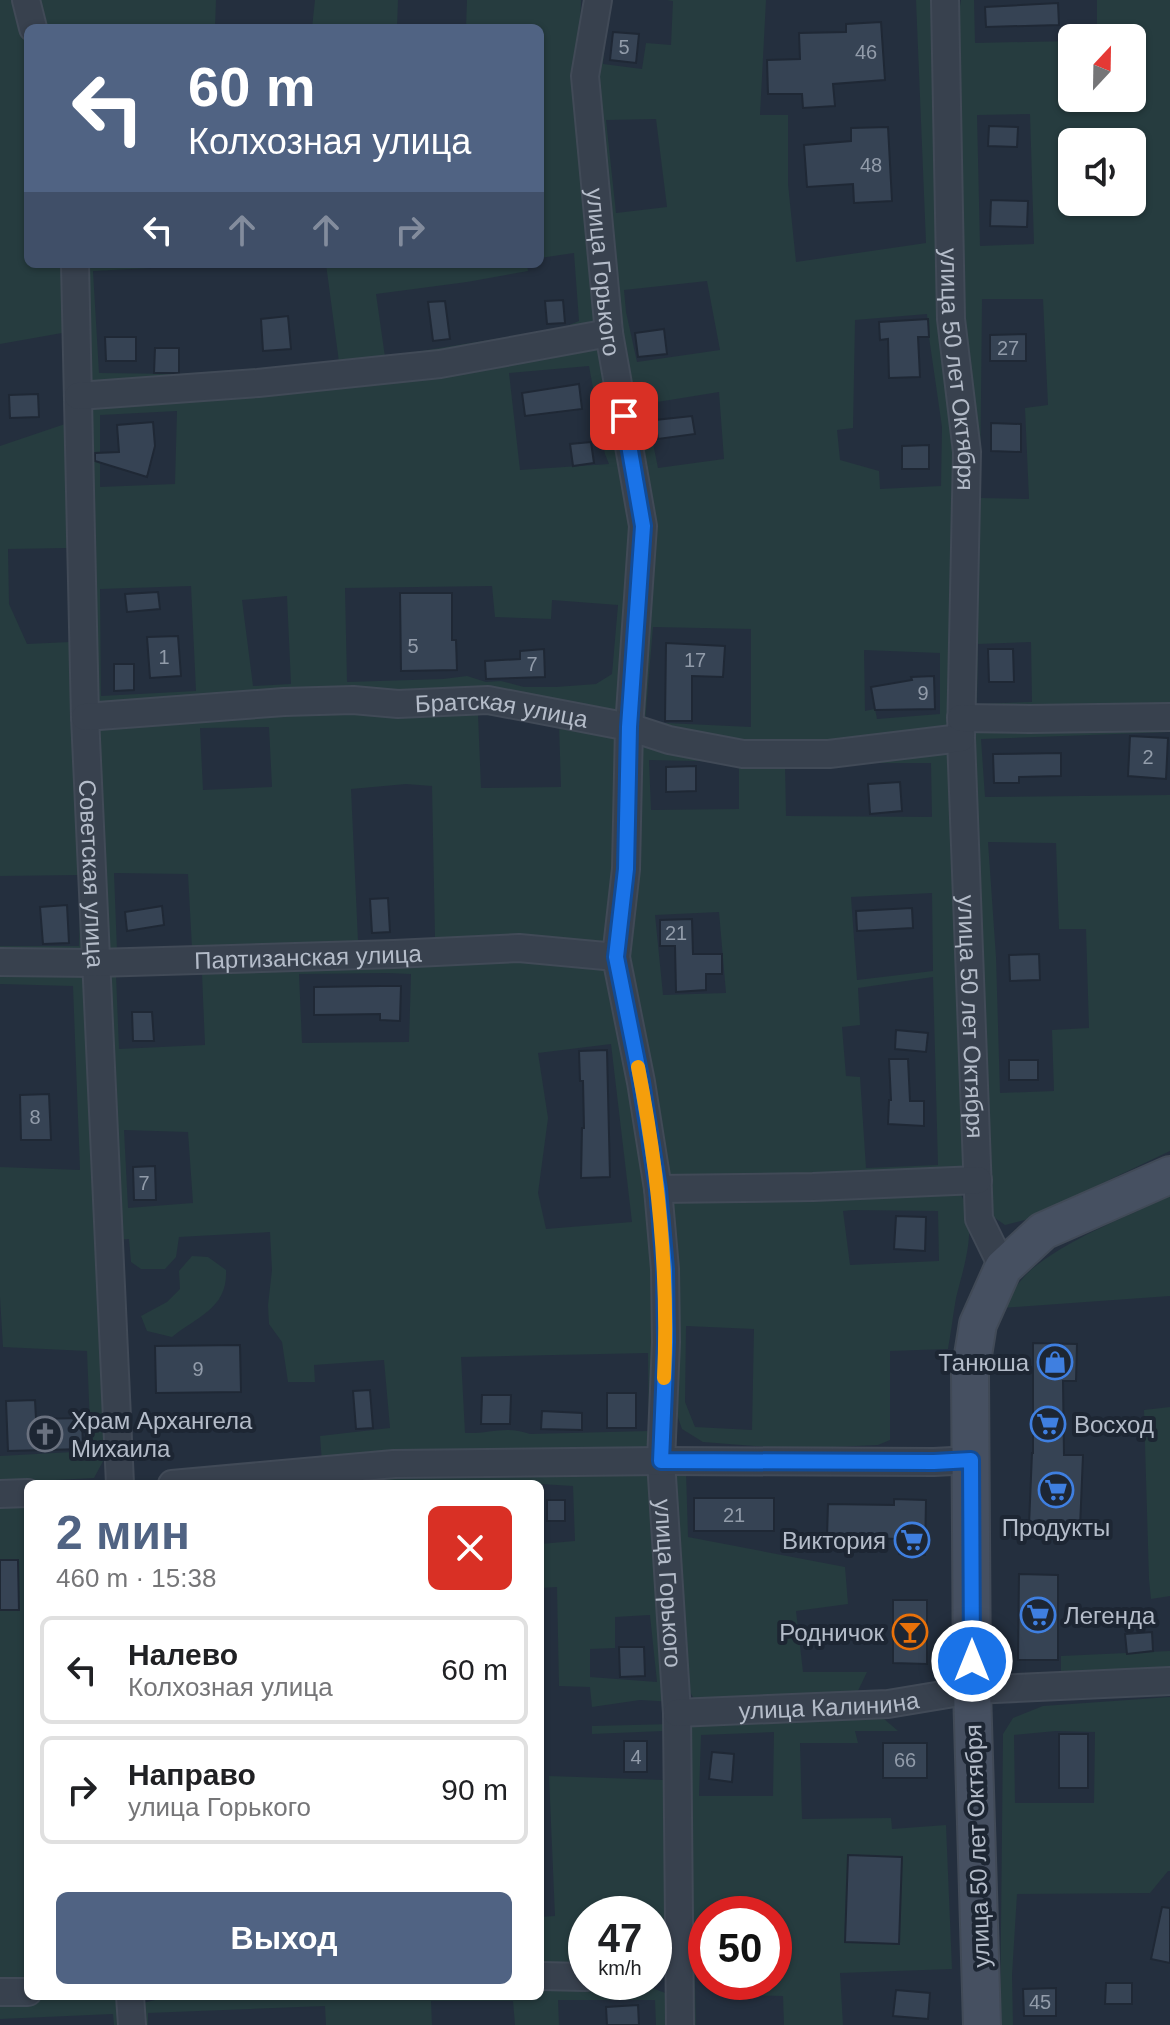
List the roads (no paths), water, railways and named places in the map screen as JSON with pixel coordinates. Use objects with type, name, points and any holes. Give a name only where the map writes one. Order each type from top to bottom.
[{"type":"main road","points":[[1003,1268],[1043,1231],[1170,1175]]},
{"type":"main road","name":"улица 50 лет Октября","points":[[982,2025],[972,1690],[970,1374],[978,1324],[1003,1268]]},
{"type":"street","points":[[26,0],[32,24]]},
{"type":"street","name":"улица Горького","points":[[598,0],[585,76],[609,333],[643,526],[629,727],[626,869],[616,957],[658,1189],[665,1269],[666,1342],[661,1461],[677,1713],[669,1896]]},
{"type":"street","name":"улица 50 лет Октября","points":[[945,0],[951,319],[967,452],[961,728],[979,1219],[1003,1268]]},
{"type":"street","name":"Советская улица","points":[[75,268],[85,717],[120,1480]]},
{"type":"street","points":[[78,396],[258,383],[440,364],[609,333]]},
{"type":"street","name":"Братская улица","points":[[85,717],[284,702],[353,700],[398,704],[488,700],[629,727],[669,740],[743,754],[829,754],[961,728],[1029,719],[1170,717]]},
{"type":"street","name":"Партизанская улица","points":[[0,962],[96,963],[519,948],[616,957]]},
{"type":"street","points":[[658,1189],[978,1180]]},
{"type":"street","points":[[216,1480],[394,1464],[971,1460]]},
{"type":"street","points":[[0,1494],[24,1493]]},
{"type":"street","name":"улица Калинина","points":[[677,1713],[888,1704],[972,1690],[1170,1681]]},
{"type":"street","points":[[544,1976],[568,1977]]},
{"type":"street","points":[[0,1992],[24,1992]]},
{"type":"street","name":"улица Горького","points":[[672,1999],[680,2025]]},
{"type":"street","points":[[130,2000],[132,2025]]},
{"type":"place","name":"Танюша","points":[[1055,1362]]},
{"type":"place","name":"Восход","points":[[1048,1424]]},
{"type":"place","name":"Храм Архангела Михаила","points":[[45,1434]]},
{"type":"place","name":"Продукты","points":[[1056,1490]]},
{"type":"place","name":"Виктория","points":[[912,1540]]},
{"type":"place","name":"Легенда","points":[[1038,1615]]},
{"type":"place","name":"Родничок","points":[[910,1632]]}]
